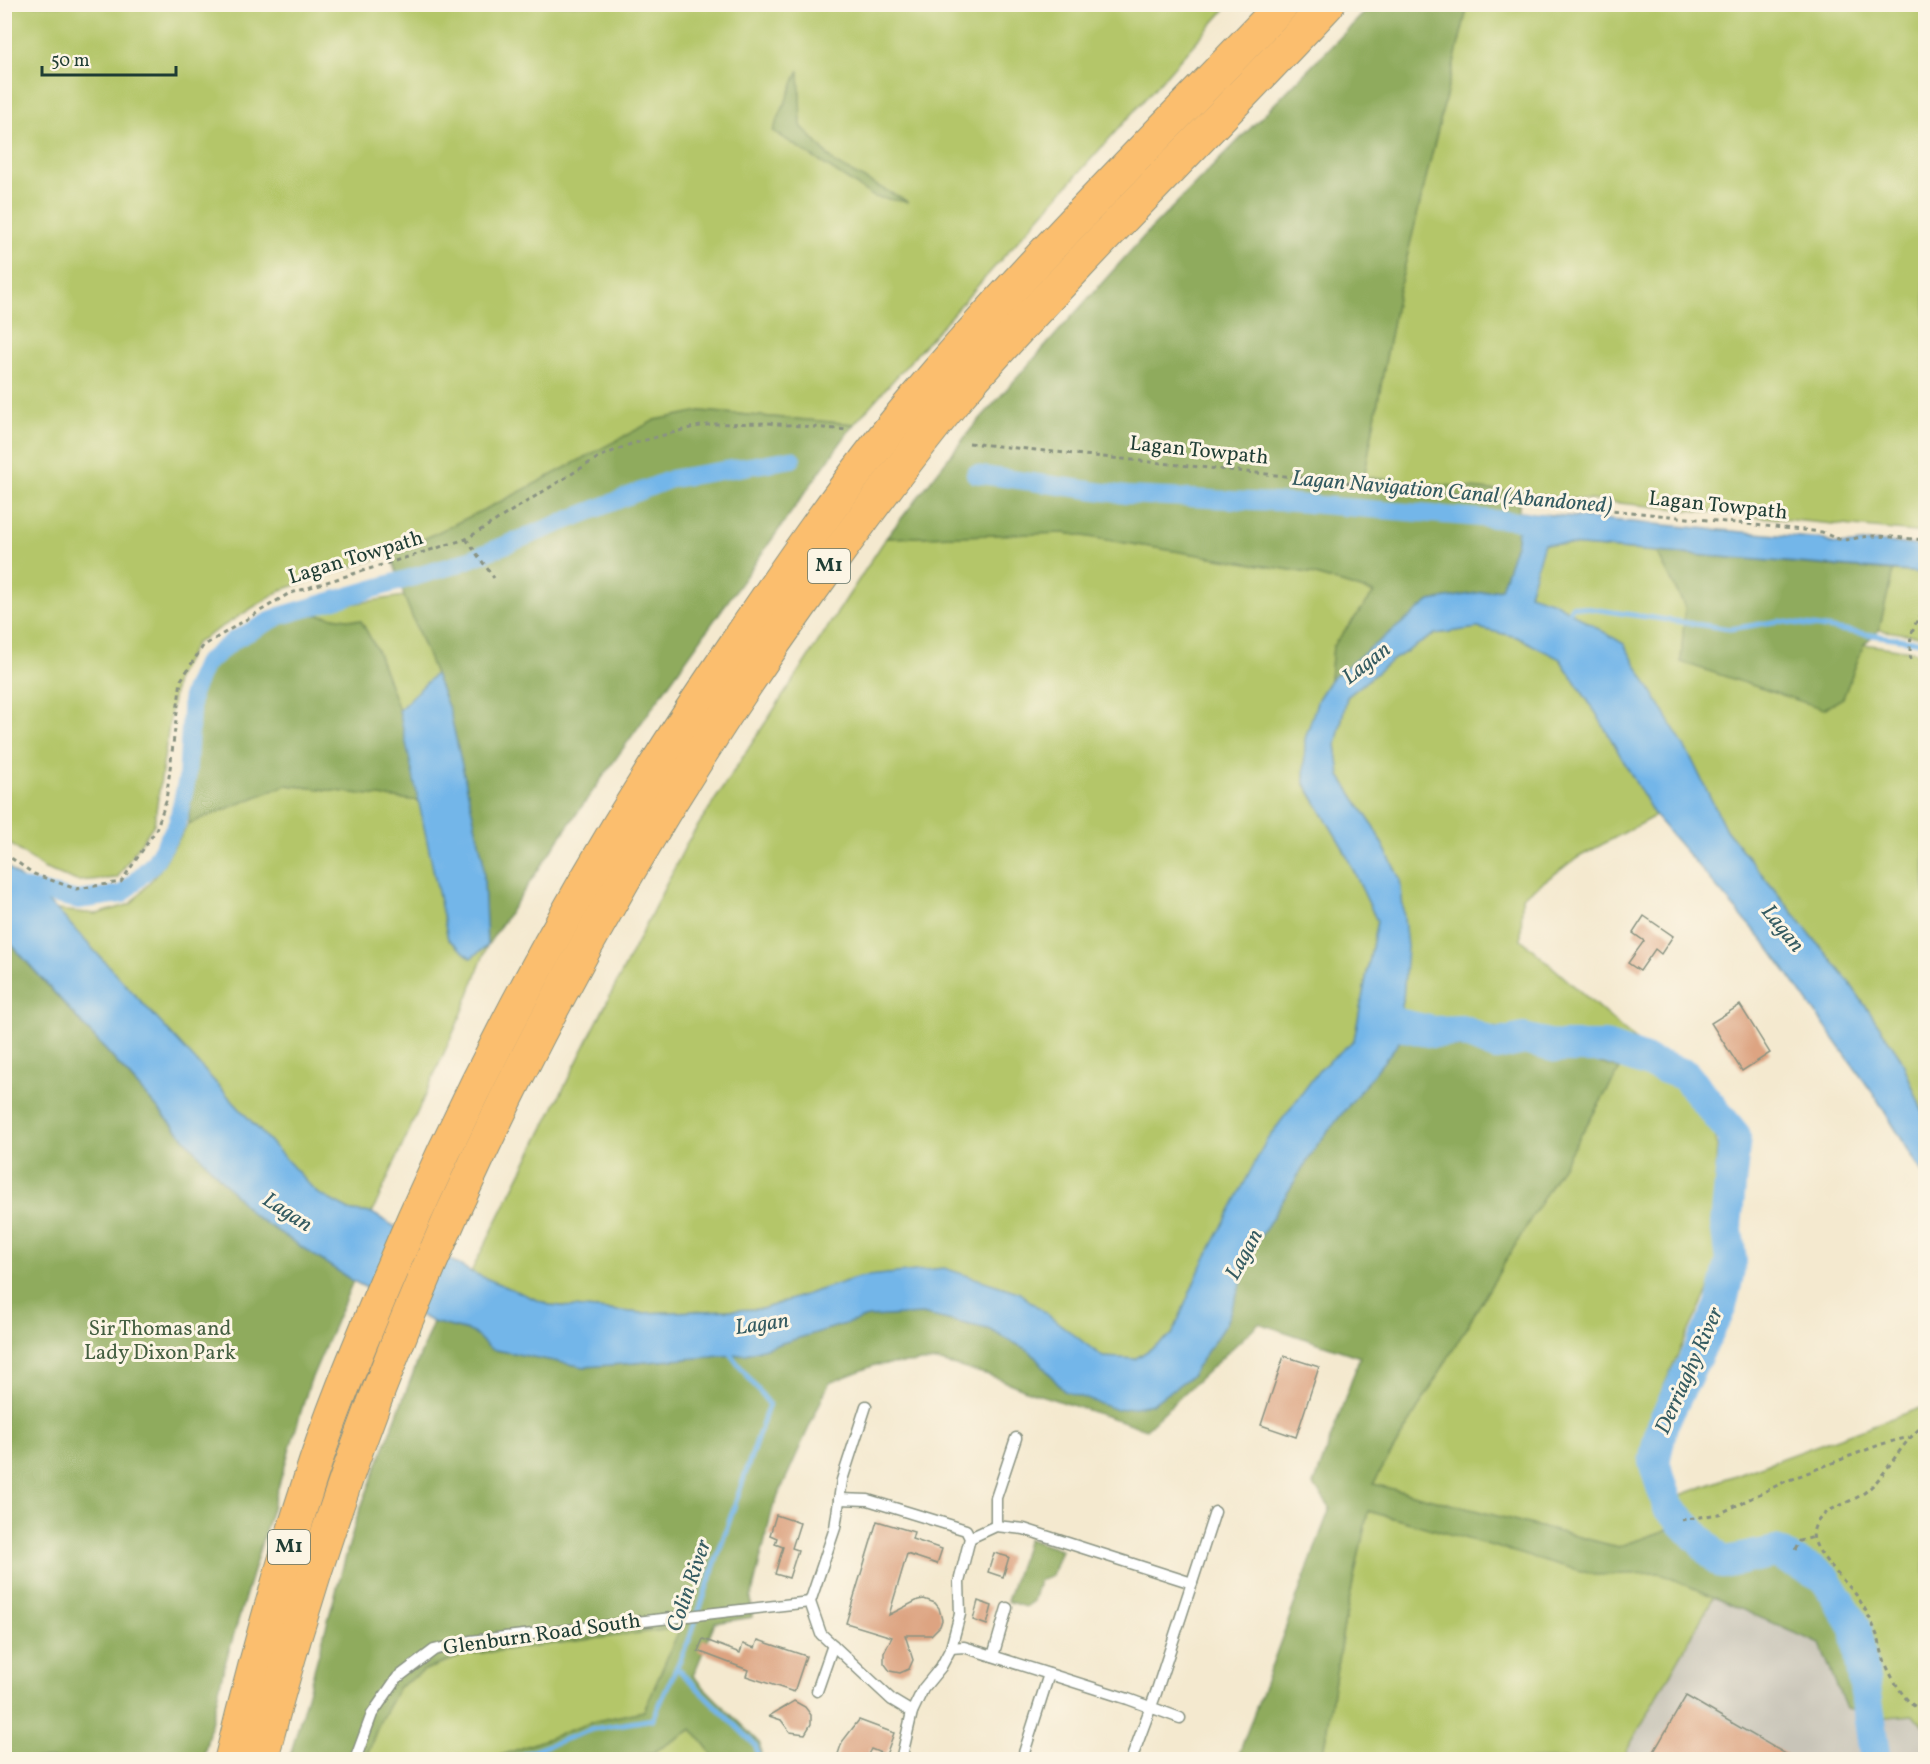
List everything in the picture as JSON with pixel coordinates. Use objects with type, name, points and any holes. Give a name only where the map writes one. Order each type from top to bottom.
[{"type":"highway","name":"M1","points":[[231,1760],[260,1641],[311,1474],[420,1200],[522,996],[626,811],[703,691],[784,572],[910,405],[1029,270],[1283,4]]},
{"type":"highway","name":"M1","points":[[261,1760],[278,1694],[318,1561],[348,1471],[393,1353],[451,1215],[535,1040],[584,946],[650,833],[766,652],[898,472],[958,396],[1029,317],[1328,4]]},
{"type":"lane","points":[[866,1406],[842,1480],[835,1528],[810,1602],[821,1634],[892,1700],[912,1712]]},
{"type":"lane","points":[[996,1526],[996,1498],[1016,1438]]},
{"type":"lane","points":[[839,1499],[868,1500],[966,1530],[970,1538],[958,1582],[960,1614],[951,1648],[941,1667],[923,1689],[912,1712],[901,1760]]},
{"type":"lane","points":[[1131,1760],[1215,1512]]},
{"type":"lane","points":[[970,1538],[996,1526],[1024,1529],[1192,1582]]},
{"type":"lane","name":"Glenburn Road South","points":[[355,1760],[372,1714],[397,1678],[434,1650],[470,1641],[810,1602]]},
{"type":"lane","points":[[993,1656],[1007,1608]]},
{"type":"lane","points":[[817,1691],[833,1645]]},
{"type":"lane","points":[[951,1648],[964,1647],[1128,1699],[1180,1718]]},
{"type":"lane","points":[[1023,1756],[1049,1674]]},
{"type":"path","name":"Lagan Towpath","points":[[4,854],[34,874],[76,889],[121,882],[156,830],[166,801],[181,680],[203,646],[288,594],[466,539],[599,457],[631,444],[714,424],[767,423],[848,430]]},
{"type":"path","name":"Lagan Towpath","points":[[969,443],[1822,532],[1837,540],[1872,536],[1926,540]]},
{"type":"path","points":[[466,539],[494,578]]},
{"type":"path","points":[[1911,660],[1909,647],[1911,635],[1921,614],[1926,609]]},
{"type":"path","points":[[1926,1424],[1911,1437],[1879,1478],[1862,1494],[1829,1511],[1819,1519],[1813,1530],[1834,1572],[1857,1596],[1877,1633],[1884,1662],[1906,1699],[1912,1705],[1926,1711]]},
{"type":"path","points":[[1681,1520],[1719,1514],[1784,1482],[1882,1444],[1911,1437]]},
{"type":"path","points":[[1795,1550],[1800,1541],[1814,1536]]},
{"type":"shaded area","points":[[1714,1596],[1820,1644],[1846,1709],[1861,1712],[1878,1724],[1886,1717],[1913,1715],[1925,1727],[1925,1759],[1622,1760]]},
{"type":"green space","points":[[4,5],[1229,5],[854,424],[700,411],[510,497],[401,551],[281,590],[196,643],[176,679],[154,824],[117,878],[77,881],[43,868],[5,840]],"holes":[[[799,72],[801,126],[836,164],[905,201],[774,131]]]},
{"type":"green space","points":[[1372,5],[1468,5],[1397,298],[1364,477],[1520,493],[1517,541],[1501,589],[1430,601],[1330,680],[1333,646],[1374,593],[1309,573],[1065,533],[886,538],[972,428],[1145,235]]},
{"type":"green space","points":[[1468,5],[1925,5],[1925,533],[1364,478],[1397,298]]},
{"type":"green space","points":[[799,70],[801,126],[836,164],[908,202],[874,197],[773,131]]},
{"type":"green space","points":[[700,411],[854,424],[565,830],[487,946],[483,860],[450,712],[404,596],[391,555],[510,497],[655,420]]},
{"type":"green space","points":[[1065,533],[1309,573],[1374,593],[1333,646],[1330,680],[1318,699],[1304,783],[1342,846],[1377,921],[1354,1041],[1320,1069],[1199,1271],[1172,1335],[1135,1359],[1103,1357],[1069,1332],[859,1277],[762,1309],[642,1313],[549,1305],[471,1272],[688,841],[886,538]]},
{"type":"green space","points":[[1543,543],[1657,552],[1685,607],[1681,662],[1843,697],[1864,644],[1925,653],[1925,1118],[1901,1058],[1849,982],[1726,830],[1691,758],[1529,594]]},
{"type":"green space","points":[[1657,552],[1893,571],[1879,630],[1864,644],[1843,698],[1824,709],[1681,662],[1685,607]]},
{"type":"green space","points":[[1893,571],[1925,573],[1925,637],[1879,630]]},
{"type":"green space","points":[[404,596],[435,674],[399,710],[377,650],[361,621],[296,612]]},
{"type":"green space","points":[[296,612],[361,621],[377,650],[399,710],[420,801],[286,785],[188,824],[195,759],[198,689],[211,665],[260,631]]},
{"type":"green space","points":[[1478,628],[1517,637],[1559,658],[1596,713],[1655,816],[1579,857],[1522,897],[1521,939],[1635,1040],[1400,1019],[1403,1000],[1400,879],[1373,826],[1340,776],[1336,744],[1347,697],[1391,661],[1435,634]]},
{"type":"green space","points":[[286,785],[420,801],[448,939],[471,958],[487,946],[462,1013],[372,1213],[351,1211],[317,1193],[57,910],[97,914],[131,904],[159,871],[188,824]]},
{"type":"green space","name":"Sir Thomas and Lady Dixon Park","points":[[4,937],[253,1215],[353,1281],[310,1382],[224,1667],[203,1759],[5,1759]]},
{"type":"green space","points":[[1400,1041],[1596,1062],[1620,1069],[1373,1484],[1618,1547],[1672,1528],[1723,1573],[1758,1561],[1785,1563],[1822,1593],[1850,1636],[1851,1669],[1861,1712],[1846,1709],[1820,1644],[1659,1573],[1595,1575],[1368,1511],[1343,1630],[1322,1759],[1237,1759],[1330,1508],[1314,1485],[1360,1357],[1259,1323],[1146,1429],[1031,1392],[989,1375],[937,1361],[875,1365],[829,1383],[773,1507],[751,1598],[752,1617],[715,1623],[693,1676],[760,1744],[761,1759],[716,1759],[692,1729],[654,1752],[629,1759],[491,1759],[596,1721],[644,1711],[680,1628],[464,1655],[425,1670],[399,1687],[380,1721],[365,1759],[289,1760],[356,1520],[433,1322],[472,1332],[491,1349],[585,1367],[746,1354],[868,1317],[922,1314],[988,1329],[1030,1351],[1064,1391],[1152,1404],[1191,1376],[1226,1323],[1257,1242],[1317,1145]]},
{"type":"green space","points":[[1606,1055],[1644,1067],[1683,1084],[1713,1121],[1717,1144],[1714,1210],[1717,1272],[1648,1422],[1641,1468],[1672,1528],[1618,1547],[1373,1484],[1620,1069],[1596,1062]]},
{"type":"green space","points":[[1925,1406],[1925,1727],[1913,1715],[1886,1717],[1878,1724],[1864,1628],[1828,1574],[1786,1543],[1722,1554],[1685,1512],[1678,1496]]},
{"type":"green space","points":[[1368,1511],[1595,1574],[1659,1573],[1714,1596],[1622,1759],[1322,1760],[1343,1630]]},
{"type":"green space","points":[[1028,1539],[1061,1550],[1052,1575],[1039,1581],[1033,1601],[1025,1607],[1007,1601]]},
{"type":"green space","points":[[681,1627],[644,1711],[596,1721],[491,1759],[365,1760],[380,1721],[399,1687],[425,1670],[464,1655]]},
{"type":"green space","points":[[692,1729],[716,1759],[629,1760],[654,1752]]},
{"type":"water","name":"Lagan","points":[[1519,512],[1822,539],[1839,544],[1882,542],[1925,546],[1925,573],[1544,543],[1529,594],[1554,602],[1624,644],[1691,758],[1726,830],[1849,982],[1901,1058],[1925,1118],[1925,1177],[1877,1099],[1770,949],[1655,816],[1596,713],[1560,659],[1517,637],[1478,628],[1435,634],[1391,661],[1347,697],[1336,744],[1340,776],[1373,826],[1400,879],[1407,947],[1400,1041],[1317,1145],[1257,1242],[1226,1323],[1191,1376],[1152,1404],[1117,1410],[1064,1391],[1030,1351],[988,1329],[922,1314],[868,1317],[746,1354],[585,1367],[491,1349],[472,1332],[433,1322],[353,1281],[253,1215],[5,937],[4,864],[57,910],[317,1193],[351,1211],[372,1213],[471,1272],[549,1305],[642,1313],[762,1309],[859,1277],[944,1268],[1018,1292],[1103,1357],[1135,1359],[1172,1335],[1199,1271],[1266,1141],[1320,1069],[1354,1040],[1377,921],[1342,846],[1304,782],[1305,739],[1318,699],[1330,680],[1430,601],[1501,589],[1517,541]]},
{"type":"water","points":[[435,674],[450,712],[483,860],[487,946],[471,958],[448,939],[399,710]]},
{"type":"building","points":[[1644,916],[1673,936],[1661,954],[1655,949],[1640,971],[1628,963],[1644,941],[1633,933]]},
{"type":"building","points":[[1740,1005],[1770,1053],[1742,1071],[1711,1023]]},
{"type":"building","points":[[1284,1356],[1319,1367],[1296,1437],[1261,1425]]},
{"type":"building","points":[[776,1515],[800,1523],[792,1548],[798,1550],[789,1578],[775,1574],[783,1547],[775,1544],[777,1538],[770,1535]]},
{"type":"building","points":[[877,1521],[914,1532],[912,1539],[942,1549],[937,1564],[907,1554],[889,1615],[924,1599],[935,1603],[942,1620],[940,1626],[931,1635],[905,1635],[913,1660],[909,1669],[900,1673],[890,1671],[884,1663],[884,1653],[892,1637],[846,1623]]},
{"type":"building","points":[[994,1553],[1009,1557],[1003,1577],[988,1572]]},
{"type":"building","points":[[978,1601],[992,1606],[987,1625],[973,1620]]},
{"type":"building","points":[[703,1639],[740,1653],[743,1644],[755,1648],[758,1640],[806,1656],[794,1692],[746,1676],[748,1670],[698,1651]]},
{"type":"building","points":[[1686,1696],[1796,1760],[1649,1760]]},
{"type":"building","points":[[794,1701],[805,1707],[811,1715],[811,1724],[805,1734],[790,1732],[781,1720],[769,1716]]},
{"type":"building","points":[[859,1720],[894,1733],[886,1755],[871,1749],[865,1760],[836,1760],[842,1742]]},
{"type":"waterway","name":"Lagan Navigation Canal (Abandoned)","points":[[4,887],[30,889],[78,900],[122,894],[154,863],[177,824],[187,779],[192,694],[205,664],[234,640],[280,616],[455,565],[671,479],[792,459]]},
{"type":"waterway","name":"Lagan Navigation Canal (Abandoned)","points":[[975,474],[1126,495],[1295,503],[1544,523]]},
{"type":"waterway","points":[[1567,615],[1572,606],[1730,629],[1779,621],[1926,643]]},
{"type":"waterway","name":"Derriaghy River","points":[[1383,1021],[1433,1032],[1462,1031],[1496,1045],[1524,1039],[1557,1047],[1606,1047],[1685,1075],[1735,1136],[1726,1224],[1731,1261],[1721,1306],[1662,1425],[1654,1462],[1669,1508],[1722,1563],[1776,1552],[1825,1578],[1856,1628],[1876,1760]]},
{"type":"waterway","name":"Colin River","points":[[508,1760],[593,1729],[653,1719],[689,1640],[769,1404],[727,1350]]},
{"type":"waterway","points":[[677,1668],[756,1746],[758,1760]]}]
